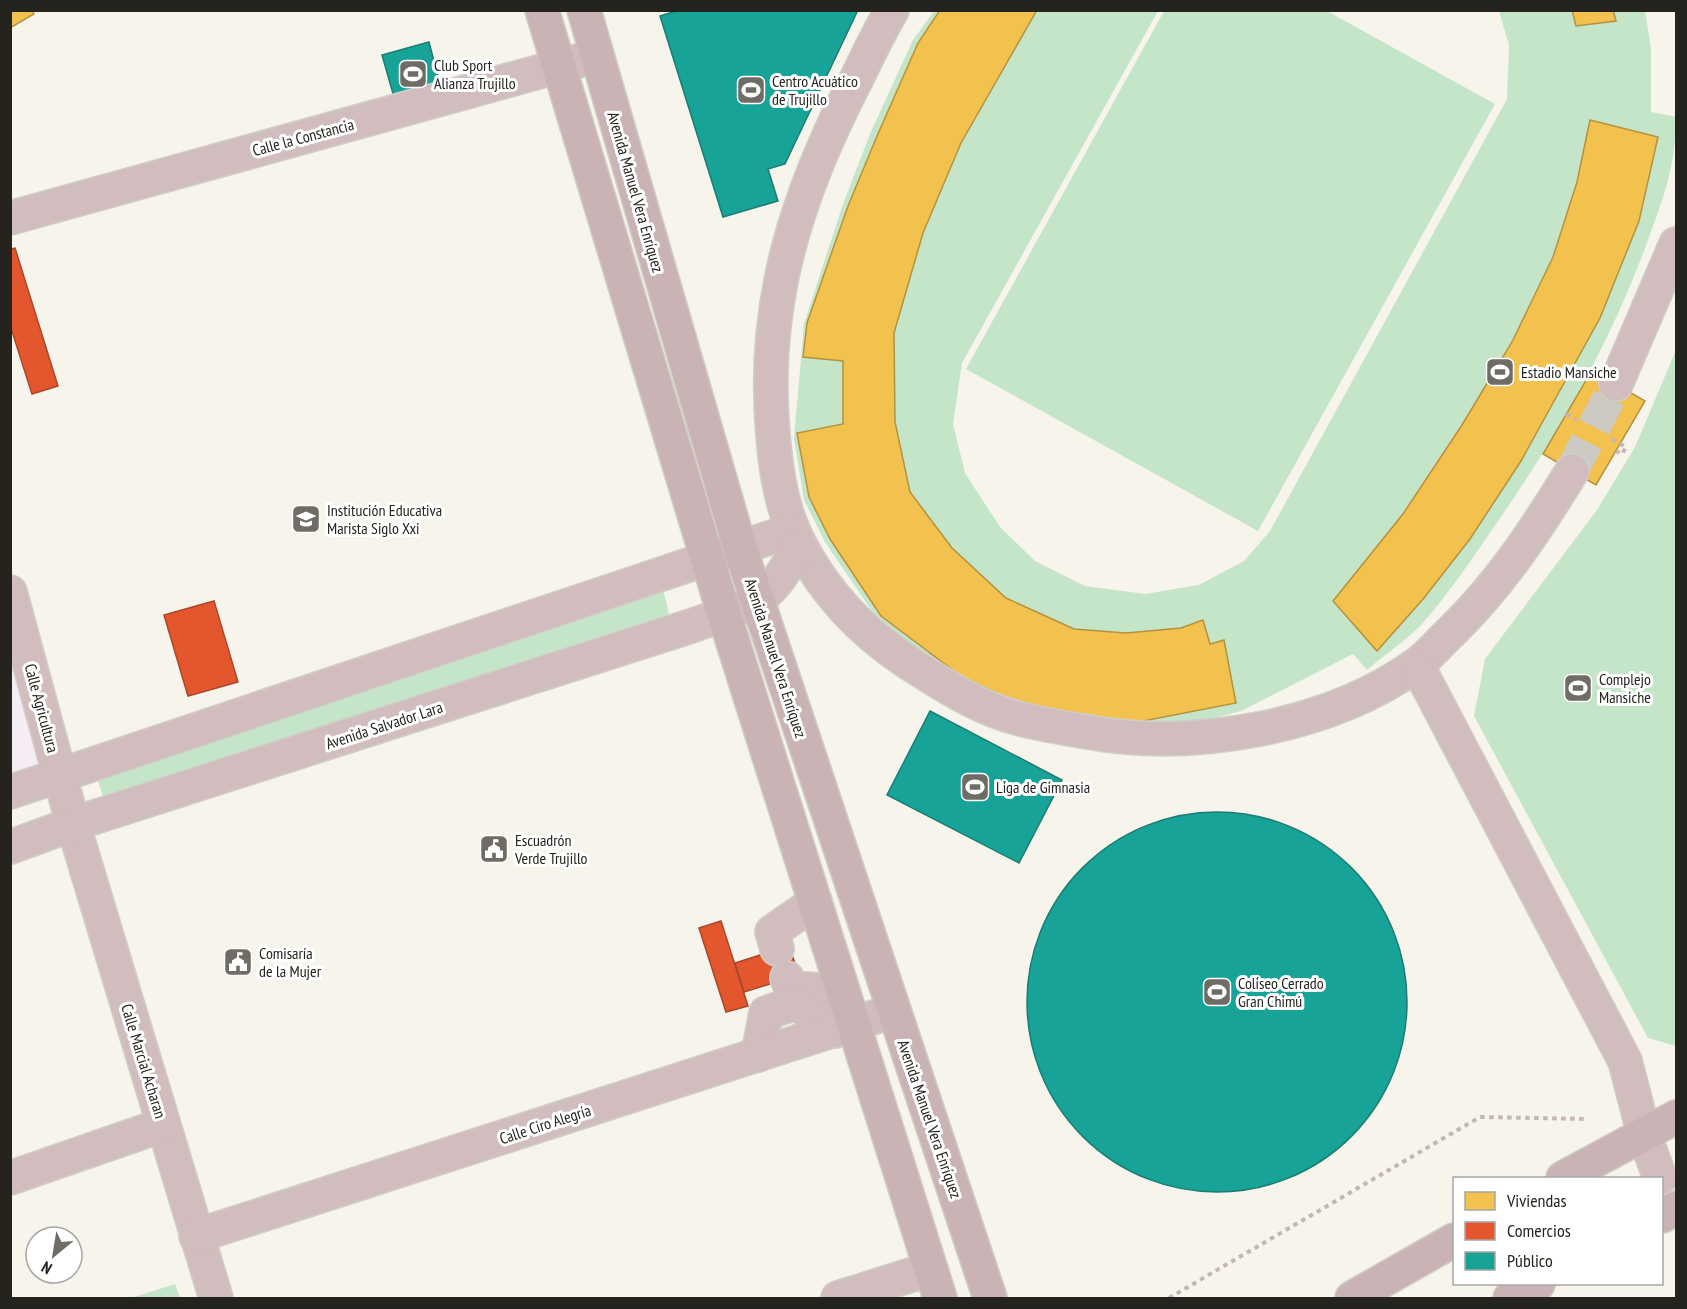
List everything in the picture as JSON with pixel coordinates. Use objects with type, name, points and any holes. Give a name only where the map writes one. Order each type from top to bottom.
[{"type":"main road","points":[[542,10],[724,614],[843,992],[844,1028],[935,1284]]},
{"type":"main road","name":"Avenida Manuel Vera Enríquez","points":[[584,10],[757,602],[990,1299]]},
{"type":"main road","points":[[775,775],[810,760]]},
{"type":"main road","points":[[815,902],[852,887]]},
{"type":"main road","points":[[1567,1177],[1677,1117]]},
{"type":"main road","points":[[1352,1299],[1453,1241]]},
{"type":"main road","points":[[1510,1299],[1536,1285]]},
{"type":"street","points":[[892,10],[824,141],[793,225],[777,302],[769,388],[782,500],[796,537],[827,589],[850,617],[883,645],[1018,719],[1124,738],[1226,735],[1315,714],[1359,698],[1417,665],[1476,608],[1528,542],[1572,471]]},
{"type":"street","name":"Calle la Constancia","points":[[10,218],[596,56]]},
{"type":"street","points":[[1616,384],[1677,244]]},
{"type":"street","points":[[10,792],[707,558],[741,548],[796,537]]},
{"type":"street","points":[[757,602],[773,588],[783,575],[796,537]]},
{"type":"street","name":"Calle Agricultura","points":[[10,592],[74,824]]},
{"type":"street","name":"Avenida Salvador Lara","points":[[10,847],[74,824],[757,602]]},
{"type":"street","points":[[1417,665],[1625,1061],[1644,1134],[1659,1177]]},
{"type":"street","name":"Calle Marcial Acharan","points":[[74,824],[216,1299]]},
{"type":"street","points":[[815,902],[772,932],[788,979],[844,1028]]},
{"type":"street","points":[[788,979],[843,992]]},
{"type":"street","points":[[758,1055],[765,1014],[788,979]]},
{"type":"street","name":"Calle Ciro Alegría","points":[[196,1236],[893,1011]]},
{"type":"street","points":[[10,1178],[163,1125]]},
{"type":"street","points":[[838,1299],[935,1284]]},
{"type":"path","points":[[1566,414],[1576,420]]},
{"type":"path","points":[[1612,439],[1626,447],[1622,454],[1616,451]]},
{"type":"path","points":[[1169,1299],[1480,1117],[1587,1119]]},
{"type":"shaded area","points":[[10,619],[49,770],[10,784]]},
{"type":"green space","name":"Estadio Mansiche","points":[[934,11],[1158,11],[962,363],[953,424],[965,473],[1000,527],[1035,561],[1085,586],[1145,594],[1199,585],[1244,561],[1270,531],[1507,99],[1509,45],[1499,11],[1645,11],[1651,48],[1651,112],[1676,117],[1674,150],[1664,195],[1633,278],[1581,387],[1519,490],[1460,576],[1420,626],[1367,670],[1353,654],[1241,711],[1191,724],[1084,731],[960,682],[878,620],[825,542],[804,500],[794,438],[804,324],[843,204],[870,134],[913,40]]},
{"type":"green space","points":[[1164,11],[1327,11],[1495,104],[1258,531],[966,369]]},
{"type":"green space","name":"Complejo Mansiche","points":[[1676,350],[1676,1046],[1648,1038],[1474,716],[1485,659],[1597,510],[1635,447]]},
{"type":"green space","points":[[663,589],[669,614],[104,800],[95,770]]},
{"type":"green space","points":[[175,1284],[180,1298],[131,1298]]},
{"type":"building: Viviendas","points":[[10,10],[32,10],[34,14],[10,28]]},
{"type":"building: Viviendas","points":[[940,10],[1037,10],[961,143],[923,233],[894,333],[895,422],[910,492],[952,548],[1006,598],[1074,629],[1126,633],[1181,628],[1203,620],[1210,644],[1224,640],[1236,703],[1123,725],[1036,711],[962,677],[881,616],[830,539],[809,497],[797,433],[843,424],[843,361],[803,357],[807,323],[848,206],[877,136],[918,43]]},
{"type":"building: Viviendas","points":[[1572,10],[1613,10],[1616,21],[1576,26]]},
{"type":"building: Viviendas","points":[[1590,120],[1658,137],[1639,221],[1600,318],[1521,461],[1470,539],[1424,598],[1377,651],[1333,601],[1403,514],[1462,425],[1512,342],[1553,257],[1577,182]]},
{"type":"building: Viviendas","points":[[1592,370],[1645,401],[1596,485],[1543,454]]},
{"type":"building: Comercios","points":[[15,248],[58,386],[32,394],[10,325],[10,249]]},
{"type":"building: Comercios","points":[[214,601],[238,682],[188,696],[164,615]]},
{"type":"building: Comercios","points":[[721,921],[748,1006],[726,1012],[699,928]]},
{"type":"building: Comercios","points":[[789,946],[799,975],[744,992],[735,963]]},
{"type":"building: Público","name":"Centro Acuático de Trujillo","points":[[679,10],[858,10],[785,164],[768,169],[778,201],[723,217],[660,16]]},
{"type":"building: Público","points":[[429,42],[440,84],[394,97],[382,55]]},
{"type":"building: Público","name":"Liga de Gimnasia","points":[[930,711],[1062,780],[1019,863],[887,795]]},
{"type":"building: Público","name":"Coliseo Cerrado Gran Chimú","points":[[1217,812],[1254,815],[1290,826],[1323,844],[1352,867],[1375,896],[1393,929],[1404,965],[1407,1002],[1404,1039],[1393,1075],[1375,1108],[1352,1137],[1323,1160],[1290,1178],[1254,1189],[1217,1192],[1180,1189],[1144,1178],[1111,1160],[1082,1137],[1059,1108],[1041,1075],[1030,1039],[1027,1002],[1030,965],[1041,929],[1059,896],[1082,867],[1111,844],[1144,826],[1180,815]]},
{"type":"tunnel","points":[[1572,471],[1616,384]]},
{"type":"place","name":"Club Sport Alianza Trujillo","points":[[413,74]]},
{"type":"place","name":"Centro Acuático de Trujillo","points":[[751,90]]},
{"type":"place","name":"Estadio Mansiche","points":[[1500,372]]},
{"type":"place","name":"Institución Educativa Marista Siglo Xxi","points":[[306,519]]},
{"type":"place","name":"Complejo Mansiche","points":[[1578,688]]},
{"type":"place","name":"Liga de Gimnasia","points":[[975,787]]},
{"type":"place","name":"Escuadrón Verde Trujillo","points":[[494,849]]},
{"type":"place","name":"Comisaría de la Mujer","points":[[238,962]]},
{"type":"place","name":"Coliseo Cerrado Gran Chimú","points":[[1217,992]]}]
